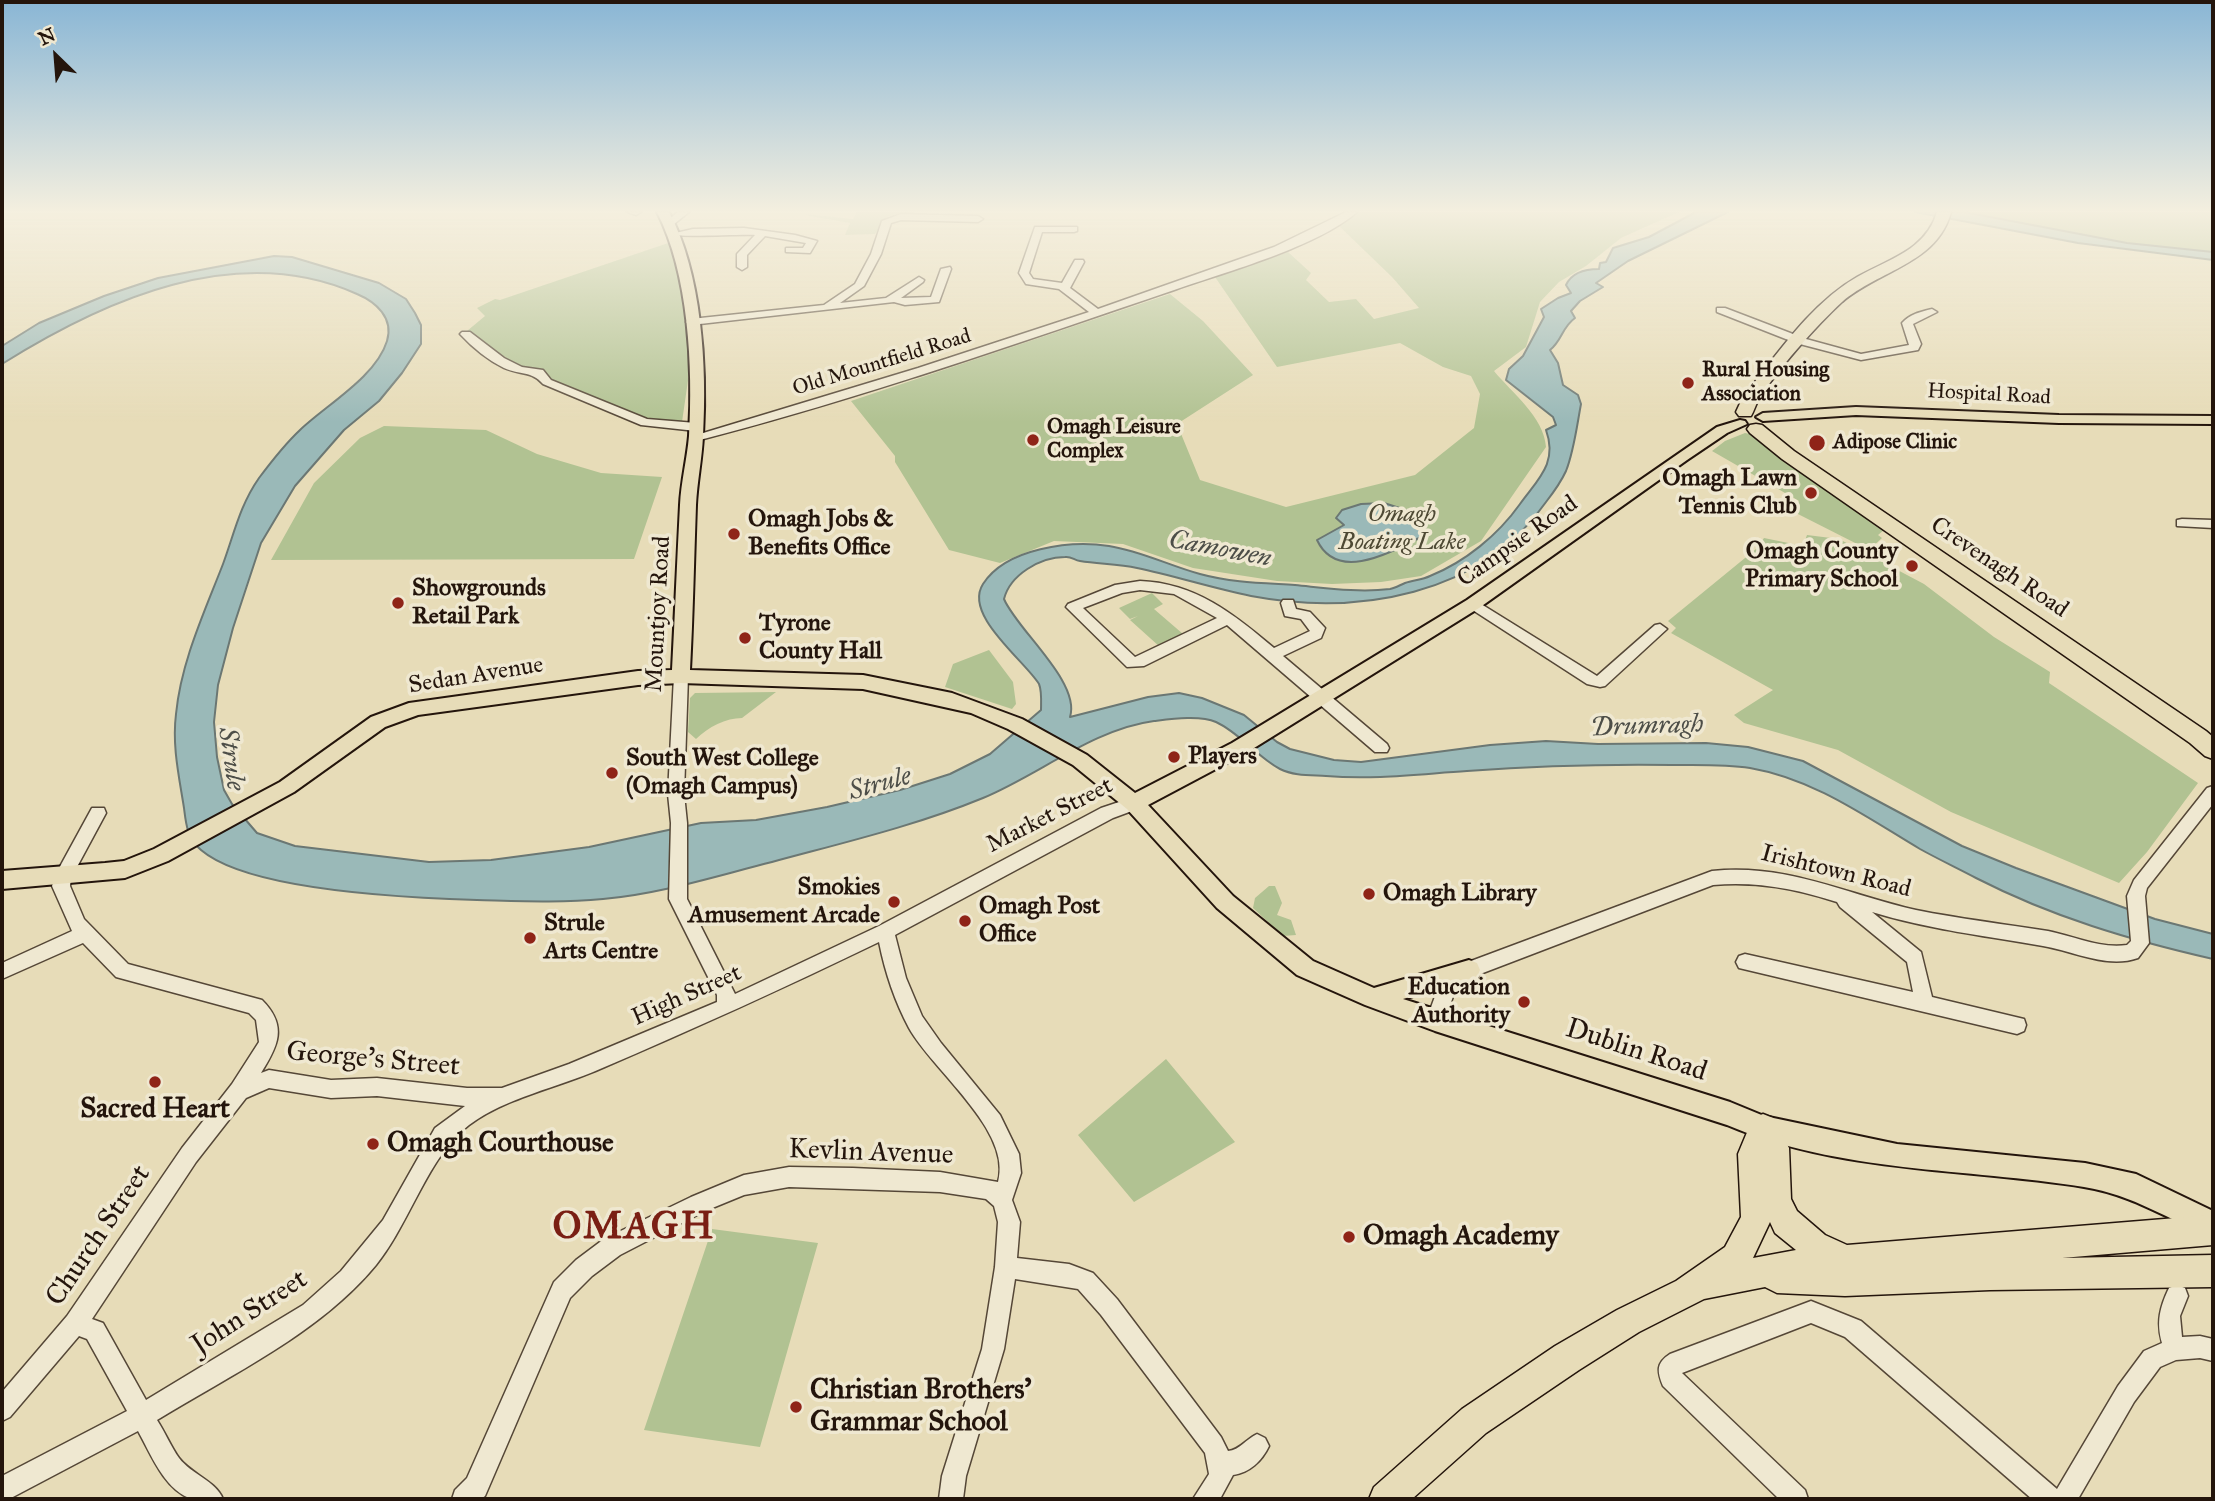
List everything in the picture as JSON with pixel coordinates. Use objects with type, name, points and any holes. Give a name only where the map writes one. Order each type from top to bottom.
[{"type":"highway","points":[[1751,420],[1749,401],[1833,302],[1861,282]]},
{"type":"highway","name":"Crevenagh Road","points":[[1751,420],[1788,455],[2198,737],[2213,750]]},
{"type":"highway","points":[[1763,1128],[1774,1148],[1776,1201],[1786,1222],[1814,1246],[1849,1261]]},
{"type":"highway","points":[[1386,1499],[1474,1421],[1567,1358],[1628,1321],[1687,1292],[1736,1258],[1756,1219],[1753,1154],[1763,1128]]},
{"type":"highway","points":[[1687,1292],[1750,1274],[1812,1263],[2213,1230]]},
{"type":"highway","points":[[1750,1274],[1814,1280],[2213,1271]]},
{"type":"main road","name":"Mountjoy Road","points":[[681,677],[689,502],[696,432],[687,282]]},
{"type":"main road","name":"Hospital Road","points":[[1751,420],[1856,411],[2059,419],[2213,419]]},
{"type":"main road","name":"Campsie Road","points":[[1271,728],[1473,604],[1712,436],[1751,420]]},
{"type":"main road","name":"Sedan Avenue","points":[[2,880],[63,877],[125,869],[161,855],[296,782],[378,722],[415,708],[615,681],[681,677],[863,682],[952,700],[1016,724]]},
{"type":"main road","name":"Dublin Road","points":[[1016,724],[1080,760],[1134,803],[1225,902],[1294,962],[1373,998],[1435,1021],[1730,1114],[1763,1128],[1941,1163],[2085,1175],[2136,1187],[2189,1210],[2213,1224]]},
{"type":"main road","name":"Market Street","points":[[1134,803],[1239,748],[1271,728]]},
{"type":"main road","points":[[1373,998],[1469,970]]},
{"type":"street","points":[[823,309],[861,282]]},
{"type":"street","points":[[691,322],[893,299],[928,282]]},
{"type":"street","points":[[893,299],[905,302],[934,300],[930,282]]},
{"type":"street","points":[[1030,282],[1063,286],[1097,313]]},
{"type":"street","points":[[1063,286],[1066,282]]},
{"type":"street","name":"Old Mountfield Road","points":[[696,432],[820,404],[1183,282]]},
{"type":"street","points":[[1721,310],[1800,340],[1861,357],[1914,348],[1907,323],[1932,312]]},
{"type":"street","points":[[466,334],[522,372],[539,372],[547,382],[645,422],[696,432]]},
{"type":"street","points":[[2182,523],[2213,524]]},
{"type":"street","points":[[1228,618],[1132,663],[1073,607],[1122,586],[1148,584],[1175,589],[1203,600],[1228,618],[1273,655],[1381,747]]},
{"type":"street","points":[[1273,655],[1315,634],[1318,628],[1305,615],[1290,613],[1288,603]]},
{"type":"street","points":[[1473,604],[1592,680],[1600,682],[1660,629]]},
{"type":"street","name":"Mountjoy Road","points":[[681,677],[676,794],[679,823],[677,899],[726,995],[726,1007]]},
{"type":"street","name":"Irishtown Road","points":[[1435,1021],[1448,986],[1469,970],[1712,878],[1731,874],[1770,876],[1915,917],[2062,942],[2099,954],[2132,952],[2140,943],[2136,896],[2147,874],[2167,854],[2213,792]]},
{"type":"street","name":"Market Street","points":[[885,931],[1107,813],[1134,803]]},
{"type":"street","points":[[63,877],[98,813]]},
{"type":"street","name":"Church Street","points":[[2,1409],[75,1324],[115,1269],[189,1155],[239,1091],[269,1044],[265,1016],[255,1006],[122,971],[77,925],[61,886],[63,877]]},
{"type":"street","points":[[1842,898],[1915,957],[1924,1003]]},
{"type":"street","points":[[885,931],[894,972],[910,1012],[933,1049],[956,1073],[1005,1141],[1011,1169],[1002,1200],[1009,1222],[1006,1267],[993,1349],[954,1476],[951,1499]]},
{"type":"street","name":"High Street","points":[[504,1096],[572,1072],[726,1007],[885,931]]},
{"type":"street","points":[[2,971],[86,933]]},
{"type":"street","points":[[1745,962],[2017,1025]]},
{"type":"street","name":"George's Street","points":[[239,1091],[269,1079],[331,1089],[377,1087],[467,1097],[504,1096]]},
{"type":"street","name":"John Street","points":[[2,1489],[142,1416],[325,1302],[370,1255],[390,1227],[442,1135],[464,1116],[504,1096]]},
{"type":"street","name":"Kevlin Avenue","points":[[464,1499],[476,1488],[562,1290],[584,1268],[612,1247],[698,1204],[744,1185],[789,1177],[940,1182],[991,1189],[1002,1200]]},
{"type":"street","points":[[1006,1267],[1069,1275],[1085,1281],[1109,1307],[1213,1445],[1222,1464],[1221,1481],[1205,1499]]},
{"type":"street","points":[[2175,1349],[2167,1327],[2167,1316],[2177,1296]]},
{"type":"street","points":[[1796,1499],[1671,1378],[1670,1368],[1678,1362],[1811,1312],[1853,1329],[2050,1499]]},
{"type":"street","points":[[75,1324],[95,1331],[171,1466],[185,1481],[211,1499]]},
{"type":"street","points":[[2065,1499],[2126,1394],[2152,1359],[2175,1349],[2200,1347],[2213,1350]]},
{"type":"street","points":[[1222,1464],[1241,1462],[1257,1446]]},
{"type":"green space","points":[[553,282],[683,282],[693,346],[682,422],[669,423],[636,415],[551,380],[541,369],[524,370],[467,331],[485,316],[477,308],[495,299],[500,300]]},
{"type":"green space","name":"Omagh Leisure Complex","points":[[1218,282],[1308,282],[1329,302],[1356,299],[1374,319],[1419,308],[1396,282],[1559,282],[1540,302],[1526,347],[1494,371],[1540,426],[1546,447],[1481,541],[1421,576],[1381,582],[1332,584],[1277,581],[1193,568],[1123,544],[1054,541],[1000,563],[949,550],[895,462],[895,456],[851,401],[1170,294],[1203,321],[1253,375],[1177,424],[1200,480],[1286,507],[1415,475],[1474,428],[1480,394],[1471,376],[1443,367],[1400,343],[1277,367]]},
{"type":"green space","points":[[384,426],[486,430],[537,454],[601,473],[662,477],[634,559],[271,560],[314,483],[360,438]]},
{"type":"green space","name":"Omagh Lawn Tennis Club","points":[[1745,433],[1755,435],[1877,522],[1884,530],[1878,535],[1882,538],[1869,550],[1792,511],[1799,501],[1712,451],[1725,441]]},
{"type":"green space","points":[[1807,535],[1839,539],[1924,584],[1994,637],[2050,672],[2049,683],[2198,783],[2147,852],[2119,883],[1951,812],[1838,750],[1744,723],[1734,715],[1773,690],[1671,633],[1676,628],[1668,621],[1756,549],[1764,538],[1803,546]]},
{"type":"green space","points":[[1152,593],[1163,604],[1154,609],[1183,634],[1160,647],[1130,620],[1138,616],[1130,619],[1119,608]]},
{"type":"green space","points":[[989,650],[1013,682],[1016,704],[1012,709],[945,687],[953,664]]},
{"type":"green space","points":[[776,692],[742,718],[718,724],[696,739],[688,732],[690,698],[695,693]]},
{"type":"green space","points":[[1269,886],[1275,886],[1282,903],[1277,915],[1291,920],[1296,935],[1283,936],[1253,908],[1255,898]]},
{"type":"green space","points":[[1166,1059],[1235,1142],[1134,1202],[1078,1135]]},
{"type":"green space","points":[[712,1229],[818,1243],[760,1447],[644,1430]]},
{"type":"water","points":[[146,282],[188,282],[128,299],[84,318],[2,364],[2,346],[39,323]]},
{"type":"water","points":[[320,282],[376,282],[406,299],[421,325],[421,344],[379,401],[344,430],[295,486],[261,543],[233,628],[218,685],[214,722],[217,757],[224,790],[232,804],[257,833],[295,846],[429,862],[491,860],[589,847],[701,823],[756,820],[827,807],[900,790],[950,774],[990,754],[1041,710],[1041,693],[1039,684],[988,623],[981,609],[979,596],[983,584],[993,572],[1007,562],[1040,549],[1094,544],[1132,551],[1200,574],[1224,579],[1354,590],[1390,589],[1443,570],[1468,555],[1502,526],[1539,478],[1548,461],[1550,452],[1546,430],[1556,425],[1553,417],[1506,380],[1509,369],[1523,356],[1544,317],[1541,309],[1571,293],[1566,285],[1568,282],[1597,282],[1603,287],[1580,301],[1571,311],[1575,318],[1550,350],[1558,363],[1563,385],[1578,395],[1581,404],[1566,471],[1549,499],[1519,534],[1487,559],[1452,578],[1414,592],[1374,600],[1333,603],[1291,602],[1251,596],[1137,568],[1067,557],[1036,564],[1019,575],[1007,590],[1004,599],[1066,688],[1071,703],[1070,717],[1148,697],[1179,693],[1202,698],[1244,715],[1290,749],[1334,760],[1361,762],[1490,745],[1546,741],[1598,744],[1706,743],[1748,747],[1803,761],[1962,846],[2016,868],[2155,919],[2213,934],[2213,959],[2122,935],[2033,904],[1927,853],[1818,790],[1773,773],[1721,765],[1621,765],[1518,768],[1379,777],[1303,775],[1285,771],[1272,764],[1233,732],[1216,722],[1194,718],[1154,721],[1109,733],[983,798],[931,817],[688,884],[603,899],[448,899],[333,890],[255,875],[224,864],[201,850],[188,830],[175,738],[179,695],[194,638],[238,520],[252,488],[273,459],[294,435],[349,390],[372,367],[387,341],[386,318],[377,306],[357,294]]},
{"type":"water","points":[[1384,503],[1415,513],[1426,526],[1421,537],[1395,550],[1365,560],[1337,560],[1326,553],[1317,540],[1344,525],[1336,518],[1342,510],[1361,504]]},
{"type":"place","name":"Rural Housing Association","points":[[1688,383]]},
{"type":"place","name":"Omagh Leisure Complex","points":[[1033,440]]},
{"type":"place","name":"Adipose Clinic","points":[[1817,443]]},
{"type":"place","name":"Omagh Lawn Tennis Club","points":[[1811,493]]},
{"type":"place","name":"Omagh Jobs & Benefits Office","points":[[734,534]]},
{"type":"place","name":"Omagh County Primary School","points":[[1912,566]]},
{"type":"place","name":"Showgrounds Retail Park","points":[[398,603]]},
{"type":"place","name":"Tyrone County Hall","points":[[745,638]]},
{"type":"place","name":"Players","points":[[1174,757]]},
{"type":"place","name":"South West College (Omagh Campus)","points":[[612,773]]},
{"type":"place","name":"Omagh Library","points":[[1369,894]]},
{"type":"place","name":"Smokies Amusement Arcade","points":[[894,902]]},
{"type":"place","name":"Omagh Post Office","points":[[965,921]]},
{"type":"place","name":"Strule Arts Centre","points":[[530,938]]},
{"type":"place","name":"Education Authority","points":[[1524,1002]]},
{"type":"place","name":"Sacred Heart","points":[[155,1082]]},
{"type":"place","name":"Omagh Courthouse","points":[[373,1144]]},
{"type":"place","name":"Omagh Academy","points":[[1349,1237]]},
{"type":"place","name":"Christian Brothers' Grammar School","points":[[796,1407]]},
{"type":"district","name":"OMAGH","points":[[634,1229]]},
{"type":"park label","name":"Omagh Boating Lake","points":[[1402,529]]},
{"type":"water label","name":"Camowen","points":[[1220,550]]},
{"type":"water label","name":"Drumragh","points":[[1647,727]]},
{"type":"water label","name":"Strule","points":[[230,759]]},
{"type":"water label","name":"Strule","points":[[880,785]]}]
